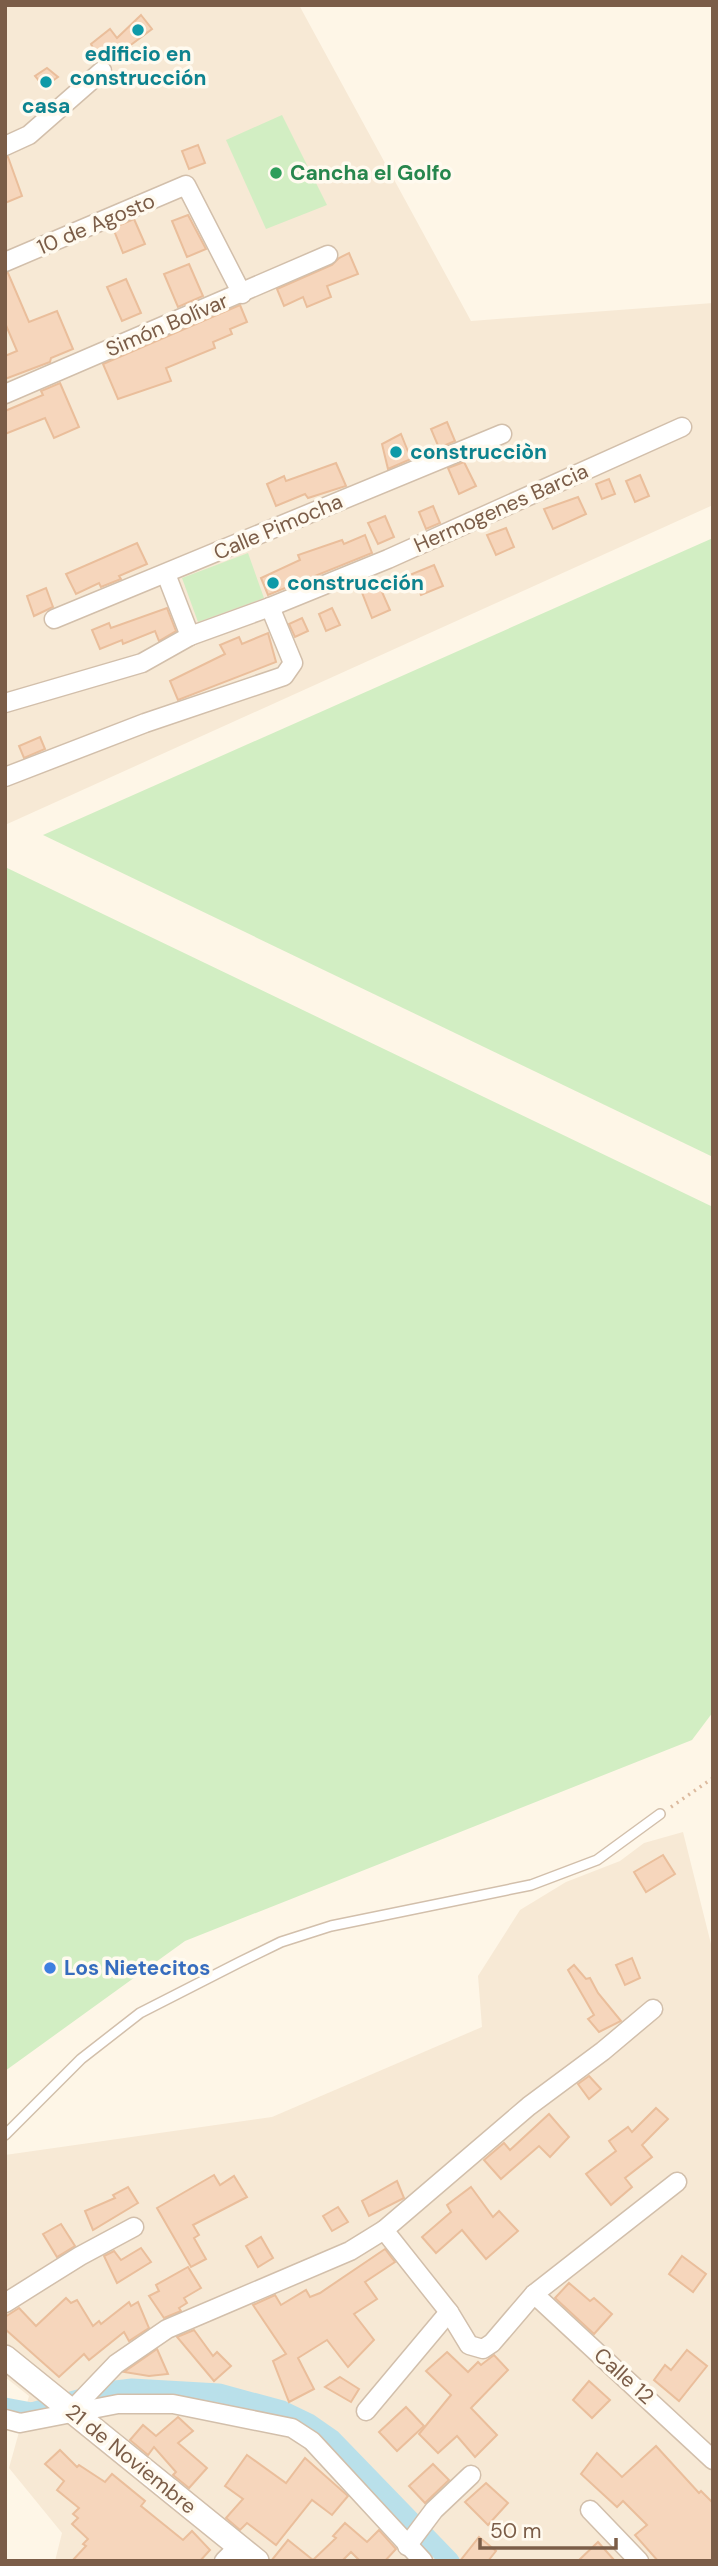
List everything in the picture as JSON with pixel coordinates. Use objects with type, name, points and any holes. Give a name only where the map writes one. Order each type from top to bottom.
[{"type":"street","points":[[5,146],[29,135],[102,71]]},
{"type":"street","name":"10 de Agosto","points":[[5,262],[186,185],[242,294]]},
{"type":"street","name":"Simón Bolívar","points":[[5,394],[328,255]]},
{"type":"street","name":"Hermogenes Barcia","points":[[5,703],[142,663],[190,636],[388,559],[682,428]]},
{"type":"street","name":"Calle Pimocha","points":[[54,619],[502,434]]},
{"type":"street","points":[[166,574],[190,636]]},
{"type":"street","points":[[5,777],[145,723],[284,676],[293,663],[270,607]]},
{"type":"street","points":[[72,2410],[116,2364],[167,2329],[350,2251],[384,2230],[528,2106],[603,2051],[653,2009]]},
{"type":"street","points":[[384,2230],[449,2312],[469,2345],[482,2349],[492,2343],[534,2294],[677,2182]]},
{"type":"street","points":[[5,2303],[80,2256],[134,2227]]},
{"type":"street","name":"Calle 12","points":[[534,2294],[713,2460]]},
{"type":"street","points":[[366,2411],[449,2312]]},
{"type":"street","name":"21 de Noviembre","points":[[5,2357],[72,2410],[240,2556]]},
{"type":"street","points":[[5,2418],[20,2423],[72,2410],[118,2404],[173,2404],[292,2428],[312,2441],[411,2541],[423,2561]]},
{"type":"street","points":[[411,2541],[433,2510],[471,2475]]},
{"type":"street","points":[[590,2510],[639,2561]]},
{"type":"lane","points":[[5,2135],[81,2059],[140,2013],[240,1962],[281,1942],[331,1926],[531,1885],[563,1875],[597,1860],[660,1814]]},
{"type":"path","points":[[660,1814],[713,1778]]},
{"type":"shaded area","points":[[5,5],[299,5],[471,321],[713,303],[713,505],[5,825]]},
{"type":"shaded area","points":[[683,1832],[713,1952],[713,2561],[55,2561],[62,2533],[9,2468],[29,2396],[5,2377],[5,2155],[272,2117],[482,2027],[478,1976],[520,1910],[566,1882],[620,1861],[644,1843]]},
{"type":"green space","name":"Cancha el Golfo","points":[[282,115],[327,205],[266,229],[226,140]]},
{"type":"green space","points":[[713,538],[713,1157],[43,835]]},
{"type":"green space","points":[[248,553],[264,598],[198,622],[182,578]]},
{"type":"green space","points":[[5,867],[713,1207],[713,1712],[692,1740],[185,1941],[5,2071]]},
{"type":"building","points":[[141,15],[152,29],[108,62],[99,60],[91,44],[110,29],[117,38]]},
{"type":"building","name":"casa","points":[[47,68],[58,77],[44,87],[35,76]]},
{"type":"building","points":[[198,145],[205,163],[189,169],[182,151]]},
{"type":"building","points":[[5,157],[8,157],[22,196],[5,203]]},
{"type":"building","points":[[188,215],[206,249],[187,257],[172,221]]},
{"type":"building","points":[[134,219],[145,244],[123,253],[113,228]]},
{"type":"building","points":[[349,253],[358,274],[327,286],[331,297],[307,307],[303,297],[284,306],[277,289],[332,265]]},
{"type":"building","points":[[189,264],[203,296],[178,307],[164,274]]},
{"type":"building","points":[[5,273],[8,273],[29,322],[57,311],[73,349],[51,358],[50,362],[5,379],[5,356],[17,351],[5,323]]},
{"type":"building","points":[[126,279],[141,313],[122,321],[107,287]]},
{"type":"building","points":[[240,305],[247,322],[230,329],[232,334],[213,342],[215,348],[166,368],[171,381],[118,399],[103,364]]},
{"type":"building","points":[[60,383],[79,427],[54,438],[45,418],[5,434],[5,411],[43,395],[41,391]]},
{"type":"building","points":[[447,422],[455,441],[439,448],[431,429]]},
{"type":"building","name":"construcciòn","points":[[401,434],[411,459],[388,469],[382,444]]},
{"type":"building","points":[[464,462],[476,486],[459,494],[448,468]]},
{"type":"building","points":[[336,463],[346,486],[308,498],[305,494],[276,506],[267,484],[284,476],[286,481]]},
{"type":"building","points":[[640,475],[649,496],[635,502],[626,481]]},
{"type":"building","points":[[609,479],[615,494],[602,499],[596,484]]},
{"type":"building","points":[[578,497],[586,514],[553,529],[544,509]]},
{"type":"building","points":[[433,506],[440,523],[426,529],[419,512]]},
{"type":"building","points":[[385,516],[394,537],[378,544],[368,523]]},
{"type":"building","points":[[506,528],[514,547],[496,555],[487,535]]},
{"type":"building","points":[[365,535],[372,553],[268,595],[261,578],[300,560],[298,555],[342,540],[344,544]]},
{"type":"building","points":[[137,543],[147,564],[119,576],[121,579],[101,587],[99,583],[76,594],[66,574]]},
{"type":"building","points":[[434,565],[443,586],[421,595],[412,574]]},
{"type":"building","points":[[378,583],[390,610],[372,618],[361,590]]},
{"type":"building","points":[[46,588],[53,607],[34,616],[27,596]]},
{"type":"building","points":[[167,608],[176,631],[159,641],[155,631],[123,644],[122,640],[100,649],[92,630],[109,623],[111,628]]},
{"type":"building","points":[[332,608],[340,625],[326,631],[319,614]]},
{"type":"building","points":[[302,618],[308,631],[295,637],[289,624]]},
{"type":"building","points":[[268,633],[276,662],[178,700],[170,681],[225,654],[220,645],[239,637],[242,644]]},
{"type":"building","points":[[40,737],[45,749],[24,758],[19,746]]},
{"type":"building","points":[[663,1855],[675,1874],[646,1892],[634,1872]]},
{"type":"building","points":[[632,1958],[640,1978],[625,1985],[616,1965]]},
{"type":"building","points":[[574,1965],[586,1979],[590,1978],[598,1993],[621,2021],[599,2032],[588,2019],[594,2015],[568,1970]]},
{"type":"building","points":[[589,2076],[601,2089],[589,2099],[578,2084]]},
{"type":"building","points":[[656,2108],[668,2119],[642,2145],[652,2157],[625,2178],[632,2187],[611,2205],[586,2174],[616,2151],[609,2141],[628,2127],[632,2132]]},
{"type":"building","points":[[549,2114],[569,2137],[550,2157],[539,2146],[501,2179],[484,2160],[504,2143],[510,2150]]},
{"type":"building","points":[[214,2175],[220,2185],[234,2176],[247,2197],[193,2225],[199,2235],[194,2238],[206,2259],[191,2267],[157,2208]]},
{"type":"building","points":[[397,2181],[404,2198],[369,2216],[362,2201]]},
{"type":"building","points":[[128,2187],[138,2203],[93,2230],[85,2211],[115,2198],[113,2195]]},
{"type":"building","points":[[471,2187],[493,2217],[499,2211],[518,2231],[486,2259],[462,2230],[436,2253],[422,2237],[451,2212],[447,2205]]},
{"type":"building","points":[[338,2207],[348,2222],[332,2231],[323,2216]]},
{"type":"building","points":[[61,2224],[75,2246],[57,2257],[43,2234]]},
{"type":"building","points":[[261,2237],[273,2258],[258,2267],[246,2246]]},
{"type":"building","points":[[141,2248],[151,2262],[117,2283],[104,2256],[114,2251],[121,2260]]},
{"type":"building","points":[[385,2249],[395,2262],[365,2282],[377,2299],[354,2314],[374,2340],[348,2367],[327,2340],[298,2358],[314,2389],[289,2402],[273,2361],[286,2354],[253,2305],[275,2295],[281,2305],[306,2290],[310,2297],[320,2293]]},
{"type":"building","points":[[682,2256],[706,2274],[693,2292],[669,2274]]},
{"type":"building","points":[[188,2267],[201,2288],[184,2298],[187,2303],[179,2308],[181,2311],[164,2318],[149,2296],[159,2291],[156,2285]]},
{"type":"building","points":[[569,2283],[590,2301],[594,2298],[612,2314],[594,2334],[555,2298]]},
{"type":"building","points":[[66,2298],[71,2303],[77,2300],[93,2326],[99,2321],[101,2324],[129,2302],[131,2306],[138,2302],[149,2328],[129,2341],[124,2332],[89,2360],[84,2354],[59,2377],[5,2329],[5,2317],[19,2308],[36,2326]]},
{"type":"building","points":[[194,2330],[213,2356],[217,2352],[231,2366],[214,2381],[177,2337]]},
{"type":"building","points":[[157,2349],[168,2374],[149,2376],[124,2372]]},
{"type":"building","points":[[687,2350],[707,2366],[679,2401],[654,2380],[665,2365],[671,2370]]},
{"type":"building","points":[[447,2352],[468,2372],[478,2362],[481,2365],[494,2355],[508,2370],[471,2408],[497,2435],[475,2457],[457,2436],[438,2453],[419,2434],[451,2395],[426,2371]]},
{"type":"building","points":[[340,2377],[359,2389],[351,2402],[325,2387]]},
{"type":"building","points":[[589,2381],[610,2400],[592,2418],[573,2400]]},
{"type":"building","points":[[406,2407],[424,2426],[397,2451],[379,2432]]},
{"type":"building","points":[[178,2417],[193,2431],[178,2443],[207,2468],[189,2488],[173,2475],[176,2472],[154,2447],[148,2455],[130,2440],[143,2425],[156,2436]]},
{"type":"building","points":[[656,2446],[699,2493],[701,2491],[713,2503],[713,2561],[658,2561],[635,2535],[647,2525],[623,2501],[617,2507],[581,2474],[597,2453],[622,2477]]},
{"type":"building","points":[[60,2450],[77,2467],[79,2465],[105,2482],[112,2474],[145,2501],[141,2506],[183,2540],[192,2531],[210,2550],[200,2561],[72,2561],[86,2546],[83,2544],[88,2539],[72,2524],[78,2518],[73,2514],[79,2508],[57,2490],[64,2481],[45,2464]]},
{"type":"building","points":[[247,2455],[286,2483],[305,2458],[348,2496],[332,2515],[312,2500],[276,2545],[247,2523],[240,2530],[226,2518],[243,2499],[225,2486]]},
{"type":"building","points":[[433,2464],[449,2480],[425,2503],[409,2486]]},
{"type":"building","points":[[486,2483],[508,2503],[488,2525],[465,2502]]},
{"type":"building","points":[[345,2523],[367,2542],[379,2530],[396,2549],[385,2561],[360,2561],[351,2552],[342,2561],[271,2561],[288,2540],[313,2560],[336,2538],[333,2536]]},
{"type":"building","points":[[479,2537],[496,2551],[488,2561],[460,2561]]},
{"type":"building","points":[[598,2542],[615,2561],[578,2561]]},
{"type":"waterway","points":[[5,2407],[32,2412],[107,2391],[132,2388],[219,2393],[282,2410],[309,2423],[332,2439],[450,2561]]},
{"type":"place","name":"edificio en construcción","points":[[138,30]]},
{"type":"place","name":"casa","points":[[46,82]]},
{"type":"place","name":"Cancha el Golfo","points":[[276,173]]},
{"type":"place","name":"construcciòn","points":[[396,452]]},
{"type":"place","name":"construcción","points":[[273,583]]},
{"type":"place","name":"Los Nietecitos","points":[[50,1968]]}]
